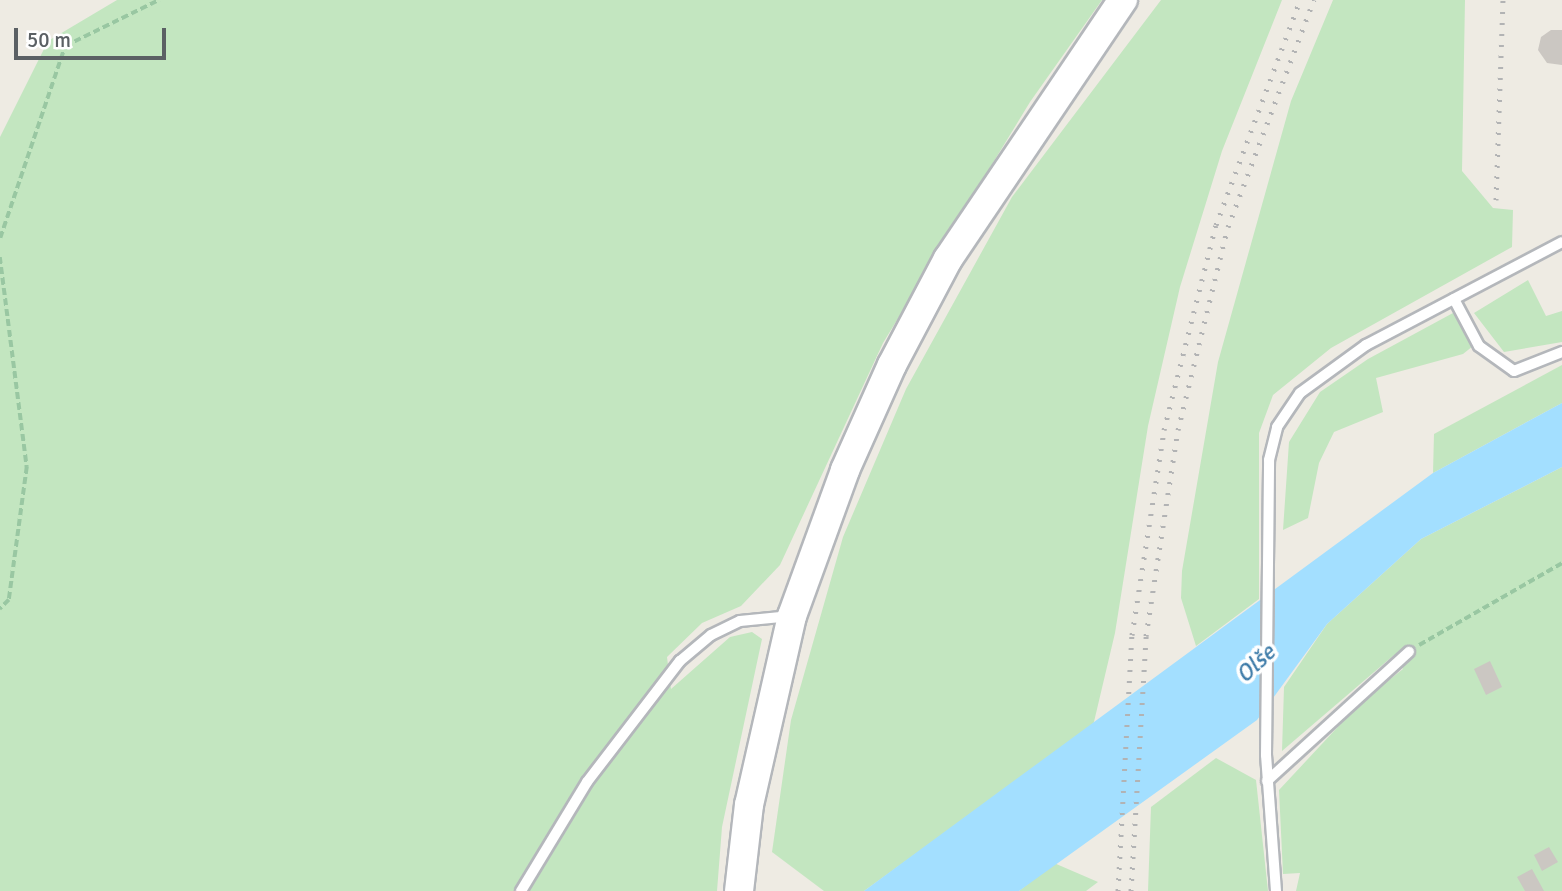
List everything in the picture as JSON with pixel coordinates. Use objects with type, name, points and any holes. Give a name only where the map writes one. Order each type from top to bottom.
[{"type":"main road","points":[[739,891],[749,805],[792,616],[845,470],[914,320],[1005,172],[1123,0]]},
{"type":"lane","points":[[1276,891],[1266,755],[1269,460],[1277,426],[1300,393],[1366,345],[1562,242]]},
{"type":"lane","points":[[1454,299],[1479,346],[1514,371],[1562,352]]},
{"type":"lane","points":[[522,891],[587,782],[680,661],[711,635],[740,621],[792,616]]},
{"type":"lane","points":[[1268,781],[1409,652]]},
{"type":"path","points":[[0,238],[65,46],[159,0]]},
{"type":"path","points":[[0,257],[27,467],[9,600],[0,609]]},
{"type":"path","points":[[1409,652],[1562,563]]},
{"type":"green space","points":[[117,0],[1102,0],[1030,102],[883,343],[780,565],[741,606],[702,623],[667,657],[671,689],[730,637],[752,632],[762,639],[722,827],[717,891],[0,891],[0,137],[48,41]]},
{"type":"green space","points":[[1161,0],[1282,0],[1222,151],[1180,287],[1148,426],[1115,633],[1093,726],[864,891],[824,891],[772,852],[791,720],[843,537],[906,389],[1012,197]]},
{"type":"green space","points":[[1333,0],[1465,0],[1462,171],[1493,208],[1513,210],[1512,247],[1331,348],[1273,395],[1259,433],[1259,599],[1196,646],[1181,598],[1182,571],[1218,362],[1291,101]]},
{"type":"green space","points":[[1528,280],[1546,316],[1562,311],[1562,342],[1504,352],[1474,313]]},
{"type":"green space","points":[[1453,313],[1473,346],[1463,354],[1376,378],[1383,412],[1334,432],[1319,463],[1308,518],[1283,530],[1289,442],[1320,392],[1368,359]]},
{"type":"green space","points":[[1562,365],[1562,403],[1433,473],[1434,434]]},
{"type":"green space","points":[[1562,467],[1562,891],[1296,891],[1300,873],[1283,874],[1279,790],[1362,701],[1403,669],[1394,655],[1282,751],[1284,687],[1327,624],[1421,539]]},
{"type":"green space","points":[[1216,758],[1256,780],[1268,891],[1148,891],[1151,807]]},
{"type":"green space","points":[[1054,863],[1098,882],[1086,891],[1019,891]]},
{"type":"water","name":"Olše","points":[[1562,403],[1562,467],[1421,539],[1327,624],[1257,720],[1019,891],[864,891],[1433,473]]},
{"type":"building","points":[[1551,30],[1562,30],[1562,65],[1547,63],[1538,50],[1541,37]]},
{"type":"building","points":[[1490,661],[1502,687],[1486,695],[1474,669]]},
{"type":"building","points":[[1549,847],[1558,862],[1542,871],[1534,855]]},
{"type":"building","points":[[1532,869],[1544,891],[1525,891],[1517,877]]},
{"type":"railway","points":[[1118,891],[1132,635],[1164,430],[1216,225],[1300,0]]},
{"type":"railway","points":[[1131,891],[1146,636],[1178,430],[1228,227],[1314,0]]},
{"type":"railway","points":[[1496,200],[1503,0]]}]
